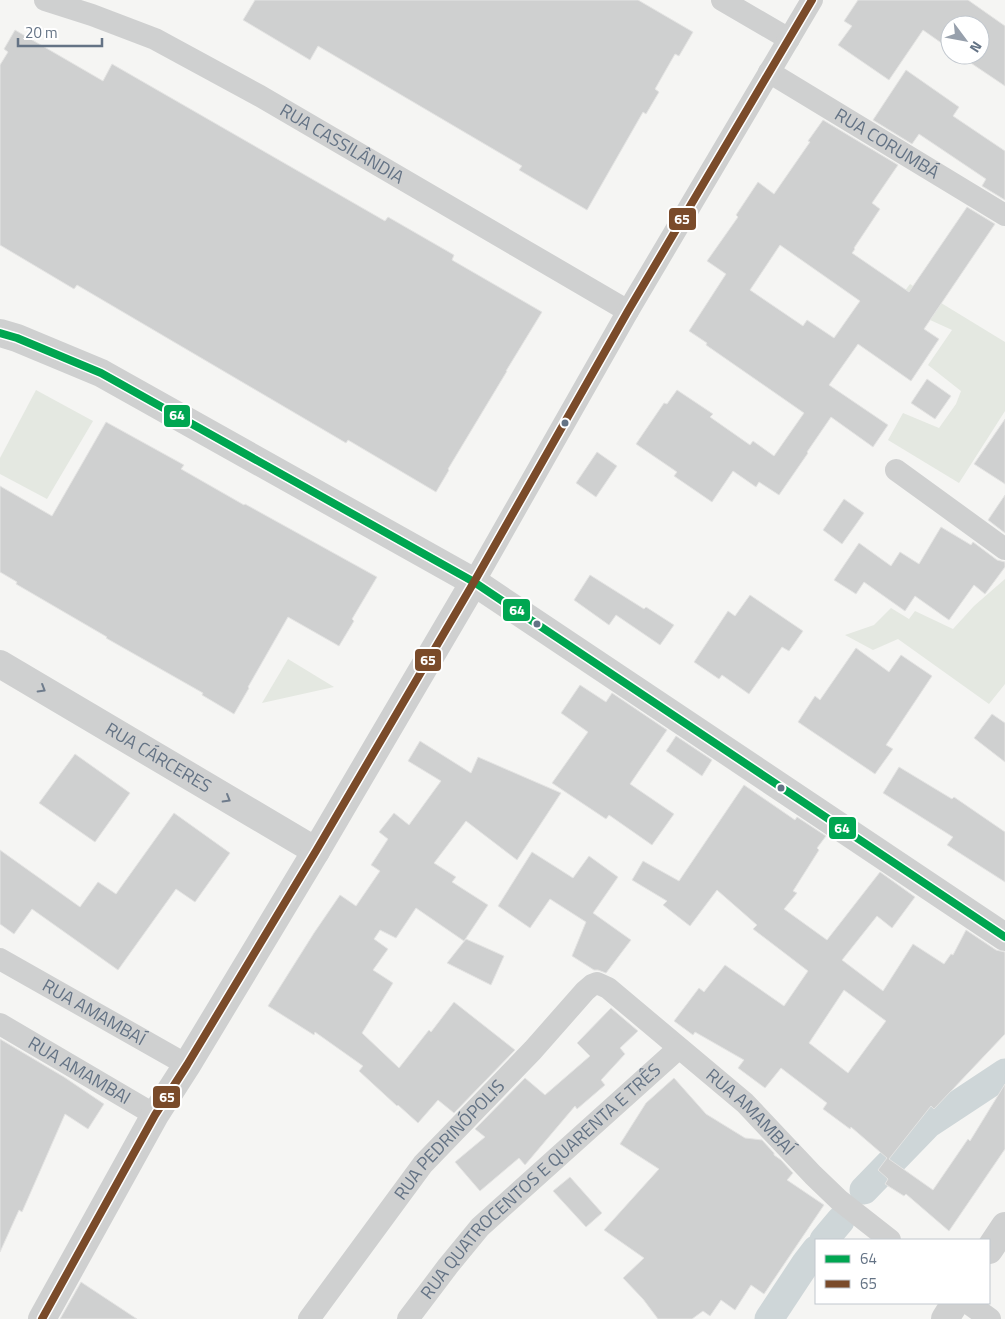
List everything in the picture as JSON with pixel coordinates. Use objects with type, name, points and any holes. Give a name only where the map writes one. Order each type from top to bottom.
[{"type":"street","name":"RUA CASSILÂNDIA","points":[[46,0],[155,39],[260,96],[628,311]]},
{"type":"street","points":[[722,0],[789,39]]},
{"type":"street","points":[[42,1319],[155,1115],[316,851],[474,582],[628,311],[812,0]]},
{"type":"street","name":"RUA CORUMBÁ","points":[[769,72],[1005,215]]},
{"type":"street","points":[[0,333],[17,338],[101,373],[474,582],[1005,937]]},
{"type":"street","points":[[896,470],[1005,549]]},
{"type":"street","name":"RUA CÁRCERES","points":[[0,664],[316,851]]},
{"type":"street","name":"RUA AMAMBAÍ","points":[[0,959],[187,1065]]},
{"type":"street","name":"RUA PEDRINÓPOLIS","points":[[309,1319],[423,1164],[533,1050],[585,991],[597,983],[608,988]]},
{"type":"street","name":"RUA AMAMBAÍ","points":[[608,988],[745,1103],[839,1200],[889,1239]]},
{"type":"street","name":"RUA AMAMBAI","points":[[1,1027],[155,1115]]},
{"type":"street","name":"RUA QUATROCENTOS E QUARENTA E TRÊS","points":[[408,1319],[448,1266],[480,1228],[679,1048]]},
{"type":"street","points":[[990,1248],[1005,1226]]},
{"type":"street","points":[[945,1319],[954,1304]]},
{"type":"street","points":[[969,1304],[990,1319]]},
{"type":"shaded area","points":[[910,284],[1005,342],[1005,411],[959,483],[888,440],[903,413],[939,428],[956,404],[961,391],[928,365],[952,330],[895,304]]},
{"type":"shaded area","points":[[36,390],[93,421],[47,499],[0,474],[0,458]]},
{"type":"shaded area","points":[[1005,579],[1005,684],[989,704],[898,639],[873,650],[845,635],[874,625],[891,608],[909,619],[915,611],[953,629],[974,606]]},
{"type":"shaded area","points":[[288,659],[334,687],[262,703]]},
{"type":"building","points":[[255,0],[638,0],[693,32],[679,56],[675,54],[655,89],[659,92],[646,114],[643,112],[587,210],[519,170],[522,166],[318,46],[310,60],[243,20]]},
{"type":"building","points":[[858,0],[968,0],[989,15],[940,15],[940,42],[923,30],[889,80],[838,45],[852,26],[844,21]]},
{"type":"building","points":[[990,15],[1005,26],[1005,86],[974,65],[990,65]]},
{"type":"building","points":[[15,30],[103,81],[112,64],[385,221],[388,217],[454,255],[452,260],[542,312],[436,492],[348,440],[346,443],[77,285],[74,289],[0,245],[0,65],[8,52],[4,49]]},
{"type":"building","points":[[906,70],[959,107],[953,116],[1005,151],[1005,200],[982,186],[986,179],[919,134],[912,144],[873,120]]},
{"type":"building","points":[[823,120],[898,165],[872,203],[880,209],[852,253],[909,292],[967,207],[995,224],[924,329],[939,339],[911,381],[858,344],[829,385],[888,425],[873,447],[831,417],[779,495],[759,482],[756,487],[733,471],[712,502],[674,476],[677,472],[636,444],[664,403],[667,404],[677,390],[713,414],[710,417],[750,445],[753,441],[774,456],[804,413],[706,345],[707,343],[689,331],[726,274],[707,261],[738,217],[736,215],[758,182],[774,194],[810,142],[808,141]],"holes":[[[780,245],[860,301],[834,338],[807,320],[803,326],[750,290]]]},
{"type":"building","points":[[927,379],[951,396],[935,419],[911,403]]},
{"type":"building","points":[[1005,419],[1005,484],[974,464]]},
{"type":"building","points":[[106,422],[184,465],[181,469],[377,577],[352,619],[354,621],[339,646],[288,617],[234,714],[202,695],[203,693],[16,584],[17,582],[0,572],[0,486],[52,516]]},
{"type":"building","points":[[597,452],[617,466],[596,497],[576,483]]},
{"type":"building","points":[[1005,495],[1005,533],[988,520]]},
{"type":"building","points":[[844,499],[864,513],[842,544],[823,530]]},
{"type":"building","points":[[941,527],[971,545],[973,542],[997,560],[1005,562],[1005,567],[985,594],[974,585],[949,620],[915,596],[905,611],[864,582],[856,594],[834,580],[859,543],[891,566],[900,552],[919,564]]},
{"type":"building","points":[[590,575],[644,609],[646,607],[674,625],[660,645],[616,615],[609,625],[574,600]]},
{"type":"building","points":[[750,595],[803,631],[789,651],[782,647],[749,694],[722,675],[719,679],[694,662],[728,611],[735,616]]},
{"type":"building","points":[[856,648],[889,672],[901,655],[932,676],[886,745],[893,749],[875,774],[798,722],[815,696],[820,700]]},
{"type":"building","points":[[580,685],[606,702],[612,693],[667,730],[630,784],[674,814],[652,845],[609,815],[606,819],[552,783],[588,732],[561,713]]},
{"type":"building","points":[[992,714],[1005,723],[1005,762],[974,738]]},
{"type":"building","points":[[676,736],[712,760],[702,776],[666,751]]},
{"type":"building","points":[[420,741],[471,773],[478,757],[561,793],[517,860],[466,821],[434,863],[456,877],[452,882],[488,905],[464,941],[416,908],[396,938],[380,930],[374,939],[388,949],[373,970],[393,983],[362,1033],[399,1068],[429,1030],[431,1032],[454,1002],[515,1050],[454,1113],[438,1100],[418,1123],[359,1071],[363,1066],[315,1032],[314,1035],[268,1006],[340,895],[356,906],[380,871],[371,865],[388,839],[379,832],[394,813],[409,825],[441,781],[408,761]]},
{"type":"building","points":[[75,754],[130,793],[95,842],[39,803]]},
{"type":"building","points":[[899,767],[952,799],[954,797],[1005,832],[1005,882],[947,845],[953,837],[883,793]]},
{"type":"building","points":[[744,785],[795,820],[797,817],[826,836],[817,848],[819,850],[793,891],[797,893],[784,909],[827,940],[880,872],[915,897],[892,928],[877,916],[842,960],[883,991],[913,944],[944,964],[951,954],[953,955],[966,930],[996,950],[1005,952],[1005,1034],[934,1109],[931,1106],[889,1159],[933,1190],[968,1139],[970,1141],[1005,1084],[1005,1149],[949,1231],[906,1194],[904,1196],[885,1184],[888,1179],[878,1170],[887,1158],[851,1127],[850,1129],[823,1109],[827,1103],[781,1068],[765,1088],[738,1068],[744,1060],[695,1032],[693,1035],[674,1021],[699,988],[704,992],[725,965],[784,1006],[808,971],[753,929],[757,925],[717,890],[690,926],[663,905],[667,901],[632,880],[643,861],[679,881]],"holes":[[[844,990],[886,1021],[848,1073],[809,1043]]]},
{"type":"building","points":[[174,813],[230,853],[195,902],[176,889],[118,970],[32,909],[14,934],[0,924],[0,850],[80,907],[98,882],[116,894]]},
{"type":"building","points":[[532,852],[573,878],[589,856],[618,877],[593,913],[631,940],[606,973],[594,970],[572,956],[586,922],[550,899],[530,928],[498,906]]},
{"type":"building","points":[[466,939],[504,956],[491,985],[447,963]]},
{"type":"building","points":[[611,1008],[638,1031],[620,1048],[625,1054],[601,1080],[605,1085],[577,1109],[575,1106],[525,1165],[519,1158],[480,1191],[455,1162],[485,1137],[475,1129],[525,1078],[545,1095],[590,1056],[577,1043]]},
{"type":"building","points":[[0,1039],[64,1077],[104,1104],[88,1129],[65,1114],[22,1212],[19,1210],[0,1252]]},
{"type":"building","points":[[674,1078],[706,1114],[745,1138],[762,1140],[774,1155],[793,1173],[787,1180],[824,1205],[764,1294],[751,1285],[735,1310],[721,1300],[710,1316],[703,1311],[692,1319],[658,1319],[643,1299],[623,1278],[644,1258],[604,1230],[659,1169],[620,1144],[646,1103]]},
{"type":"building","points":[[570,1177],[602,1213],[586,1227],[553,1191]]},
{"type":"building","points":[[81,1282],[137,1319],[60,1319]]},
{"type":"waterway","points":[[864,1190],[928,1124],[1005,1073]]},
{"type":"waterway","points":[[825,1239],[840,1221]]},
{"type":"waterway","points":[[769,1319],[815,1251]]},
{"type":"transit line","name":"65","points":[[42,1319],[155,1115],[316,851],[474,582],[628,311],[812,0]]},
{"type":"transit line","name":"64","points":[[0,333],[17,338],[101,373],[474,582],[1005,937]]}]
